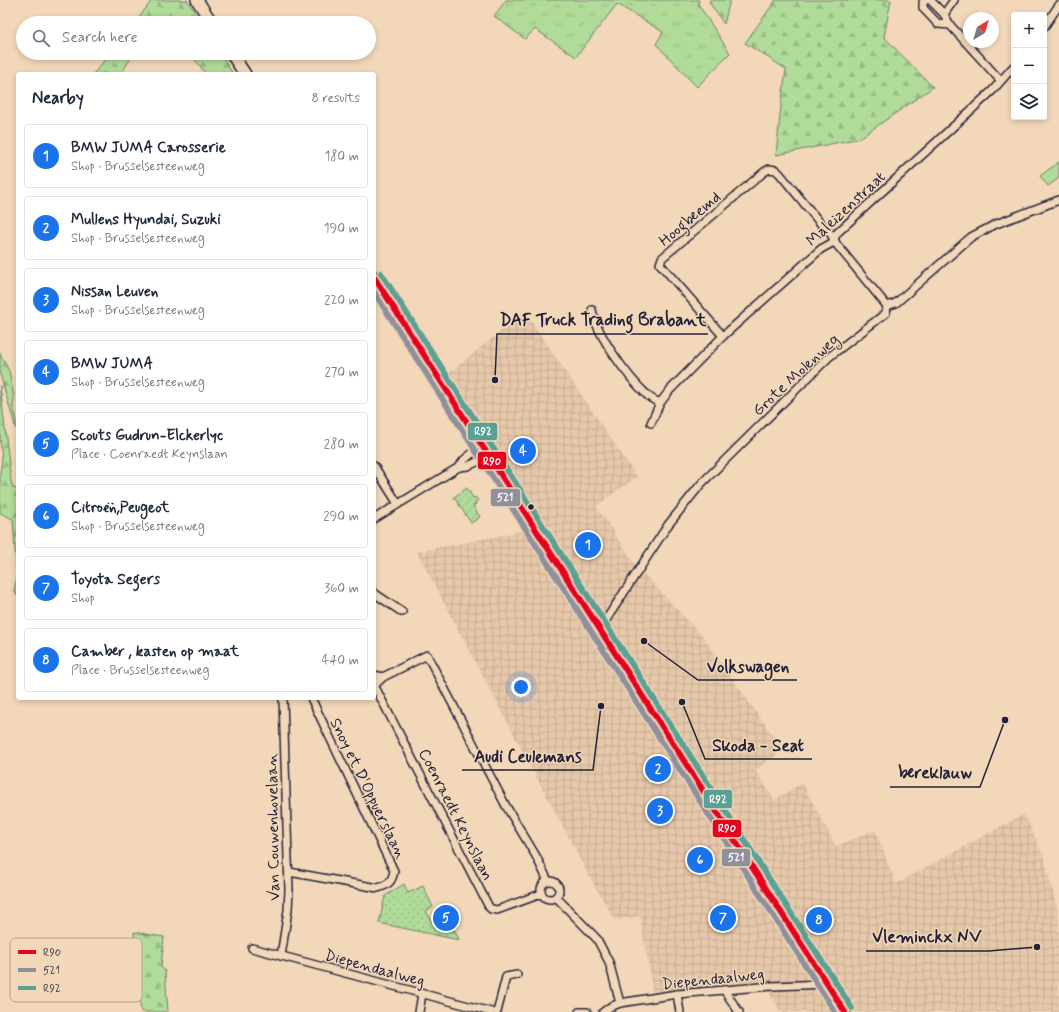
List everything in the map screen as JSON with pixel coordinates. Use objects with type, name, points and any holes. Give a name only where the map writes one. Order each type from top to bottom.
[{"type":"main road","points":[[197,0],[207,16]]},
{"type":"main road","points":[[236,60],[244,72]]},
{"type":"main road","points":[[376,280],[845,1012]]},
{"type":"street","points":[[926,0],[923,2],[923,8],[938,24],[950,25]]},
{"type":"street","points":[[930,0],[944,14],[950,25],[1000,80]]},
{"type":"street","points":[[944,14],[954,0]]},
{"type":"street","points":[[1047,23],[1059,5]]},
{"type":"street","name":"Maleizenstraat","points":[[651,423],[660,403],[670,390],[723,336],[821,249],[834,241],[837,233],[992,91],[1011,69]]},
{"type":"street","name":"Hoogbeemd","points":[[723,336],[660,264],[662,258],[769,169],[776,170],[780,174],[826,230],[831,234],[834,241]]},
{"type":"street","name":"Grote Molenweg","points":[[600,629],[668,526],[701,484],[829,357],[886,313],[887,306],[896,303],[971,237],[996,224],[1059,200]]},
{"type":"street","points":[[834,241],[887,306]]},
{"type":"street","points":[[592,310],[594,320],[620,365],[648,396],[660,403]]},
{"type":"street","points":[[376,518],[459,466],[481,446]]},
{"type":"street","points":[[459,466],[468,466],[488,457]]},
{"type":"street","points":[[376,469],[398,504]]},
{"type":"street","points":[[376,594],[402,612]]},
{"type":"street","points":[[376,683],[383,677],[427,655],[506,806],[536,856],[548,881]]},
{"type":"street","points":[[376,675],[383,677]]},
{"type":"street","name":"Coenraedt Keynslaan","points":[[376,689],[489,907],[494,910],[498,910],[541,894]]},
{"type":"street","name":"Van Couwenhovelaan","points":[[281,956],[288,910],[289,872],[283,700]]},
{"type":"street","name":"Snoy et D'Oppuerslaan","points":[[289,872],[378,888],[387,886],[391,881],[394,871],[312,700]]},
{"type":"street","points":[[548,881],[554,882],[558,886],[556,897],[548,899],[541,894],[541,886],[548,881]]},
{"type":"street","points":[[556,897],[597,939],[609,962],[620,1003]]},
{"type":"street","name":"Diependaalweg","points":[[252,948],[491,1012]]},
{"type":"street","points":[[497,1012],[506,977],[518,975]]},
{"type":"street","name":"Diependaalweg","points":[[603,1012],[620,1003],[677,994],[772,986],[828,984]]},
{"type":"street","points":[[724,990],[739,1012]]},
{"type":"street","points":[[418,1012],[422,994]]},
{"type":"street","points":[[677,994],[680,1012]]},
{"type":"street","points":[[579,1012],[587,1012]]},
{"type":"shaded area","points":[[525,312],[637,477],[596,506],[637,567],[703,637],[783,750],[755,770],[774,800],[802,783],[836,846],[875,830],[896,884],[1024,814],[1044,857],[1059,916],[1059,1012],[781,1012],[768,991],[769,981],[746,982],[653,993],[640,916],[615,920],[590,878],[417,552],[528,530],[542,554],[557,544],[531,501],[448,374]]},
{"type":"green space","points":[[152,0],[187,0],[197,16],[140,16]]},
{"type":"green space","points":[[506,0],[699,0],[698,4],[730,53],[697,87],[656,44],[663,32],[617,4],[576,57],[535,29],[525,39],[494,16]]},
{"type":"green space","points":[[710,0],[730,0],[724,24],[709,2]]},
{"type":"green space","points":[[776,0],[891,0],[884,37],[933,87],[860,138],[776,155],[786,69],[745,43]]},
{"type":"green space","points":[[105,60],[130,60],[122,72],[95,72]]},
{"type":"green space","points":[[195,60],[224,60],[232,72],[204,72]]},
{"type":"green space","points":[[1059,162],[1059,178],[1048,186],[1040,176]]},
{"type":"green space","points":[[0,353],[9,371],[14,397],[13,407],[16,417],[16,429],[0,374]]},
{"type":"green space","points":[[0,385],[11,481],[13,488],[16,489],[16,563],[13,519],[0,513],[0,473],[2,460],[0,437]]},
{"type":"green space","points":[[467,488],[473,498],[475,497],[478,500],[473,506],[480,517],[471,523],[454,497]]},
{"type":"green space","points":[[16,582],[16,594],[14,590]]},
{"type":"green space","points":[[404,884],[408,893],[423,886],[433,907],[426,911],[434,926],[455,931],[459,940],[379,923],[385,896]]},
{"type":"green space","points":[[134,932],[164,937],[161,967],[165,971],[168,1012],[141,1012],[140,1002],[142,1002],[142,938],[134,938]]},
{"type":"transit line","name":"R92","points":[[381,273],[852,1008]]},
{"type":"transit line","name":"R90","points":[[376,280],[845,1012]]},
{"type":"transit line","name":"521","points":[[376,295],[835,1012]]},
{"type":"place","name":"DAF Truck Trading Brabant","points":[[495,380]]},
{"type":"place","name":"BMW JUMA","points":[[523,451]]},
{"type":"place","name":"BMW JUMA Carosserie","points":[[588,545]]},
{"type":"place","name":"Volkswagen","points":[[644,641]]},
{"type":"place","name":"Skoda - Seat","points":[[682,702]]},
{"type":"place","name":"Audi Ceulemans","points":[[601,706]]},
{"type":"place","name":"bereklauw","points":[[1005,720]]},
{"type":"place","name":"Mullens Hyundai, Suzuki","points":[[658,769]]},
{"type":"place","name":"Nissan Leuven","points":[[660,811]]},
{"type":"place","name":"Citroën,Peugeot","points":[[700,860]]},
{"type":"place","name":"Scouts Gudrun-Elckerlyc","points":[[446,918]]},
{"type":"place","name":"Toyota Segers","points":[[723,918]]},
{"type":"place","name":"Camber , kasten op maat","points":[[819,920]]},
{"type":"place","name":"Vleminckx NV","points":[[1037,947]]}]
